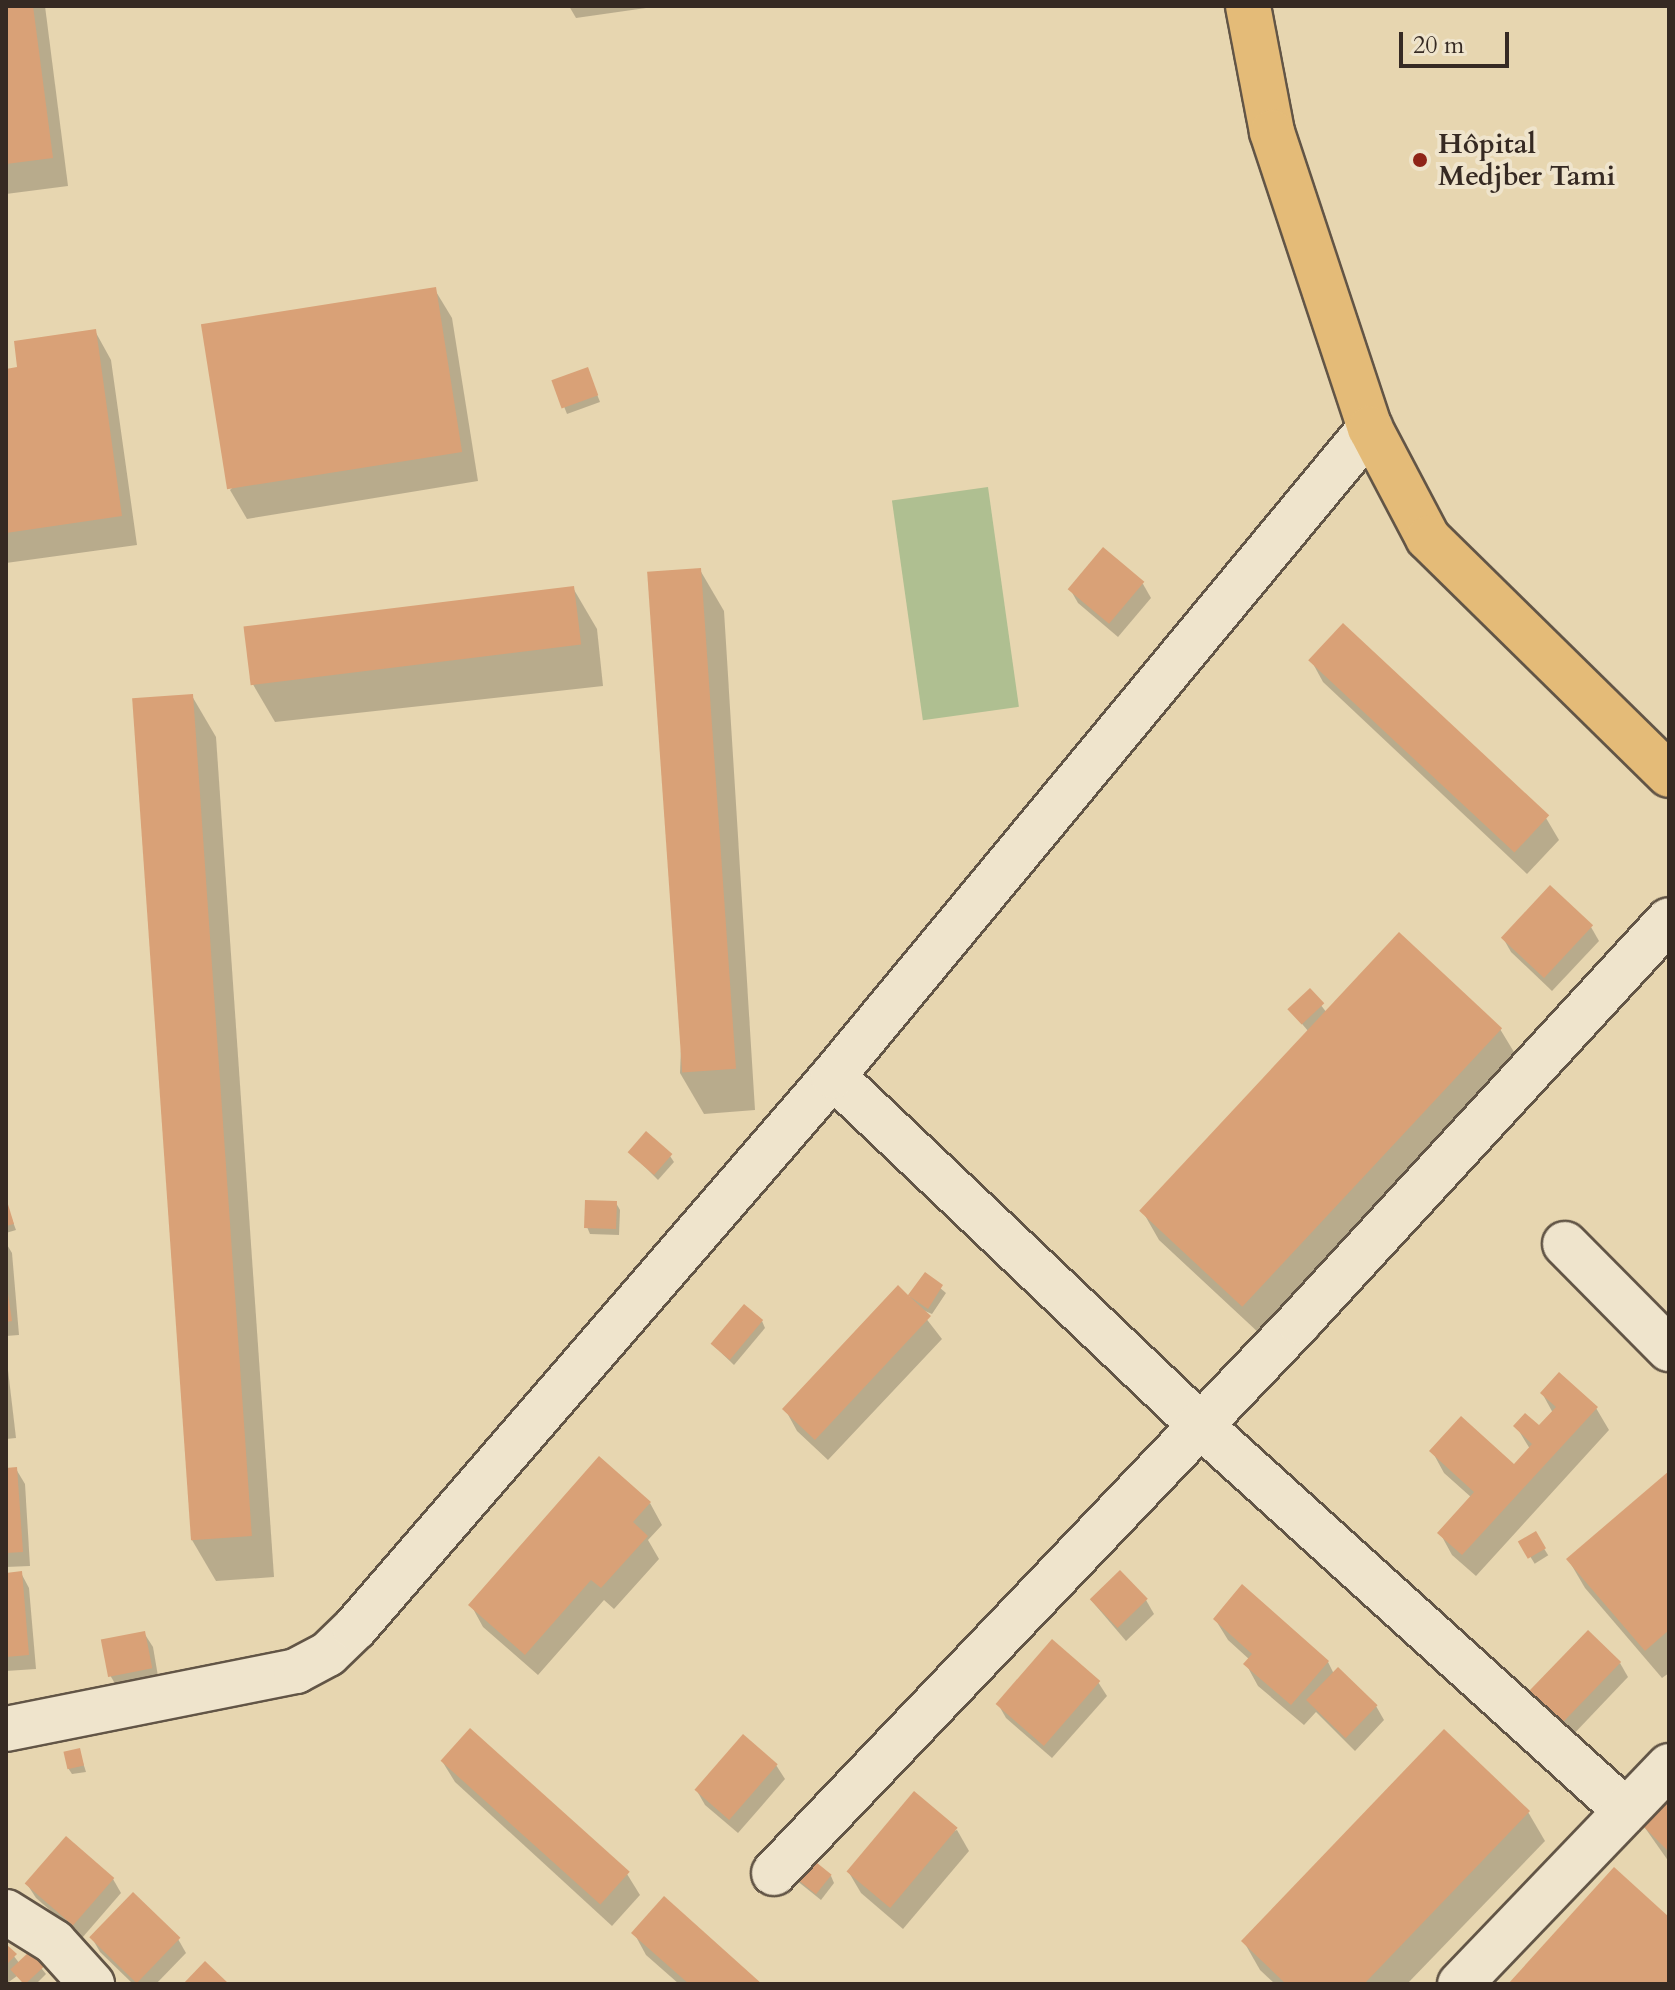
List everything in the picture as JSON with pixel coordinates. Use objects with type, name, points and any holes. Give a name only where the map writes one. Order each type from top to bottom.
[{"type":"main road","points":[[1248,6],[1272,132],[1370,428],[1428,538],[1669,775]]},
{"type":"street","points":[[6,1729],[296,1671],[328,1654],[355,1628],[833,1076],[1370,428]]},
{"type":"street","points":[[774,1873],[1199,1424],[1669,920]]},
{"type":"street","points":[[833,1076],[1199,1424],[1626,1811]]},
{"type":"street","points":[[1565,1244],[1669,1349]]},
{"type":"street","points":[[1460,1984],[1669,1766]]},
{"type":"street","points":[[6,1912],[54,1942],[92,1984]]},
{"type":"green space","points":[[988,487],[1019,707],[923,720],[892,500]]},
{"type":"building","points":[[6,6],[33,6],[53,158],[6,164]]},
{"type":"building","points":[[436,287],[462,452],[227,489],[201,324]]},
{"type":"building","points":[[96,329],[122,516],[6,533],[6,369],[17,367],[14,341]]},
{"type":"building","points":[[588,367],[598,395],[562,409],[551,380]]},
{"type":"building","points":[[1103,547],[1144,582],[1109,624],[1068,589]]},
{"type":"building","points":[[701,568],[736,1069],[682,1073],[647,572]]},
{"type":"building","points":[[574,586],[581,645],[251,685],[243,627]]},
{"type":"building","points":[[1343,623],[1549,815],[1514,853],[1308,660]]},
{"type":"building","points":[[193,694],[252,1536],[191,1540],[132,698]]},
{"type":"building","points":[[1550,885],[1593,925],[1544,978],[1501,938]]},
{"type":"building","points":[[1399,932],[1502,1028],[1242,1307],[1139,1211]]},
{"type":"building","points":[[1310,988],[1324,1003],[1302,1025],[1287,1009]]},
{"type":"building","points":[[646,1131],[672,1154],[654,1175],[628,1152]]},
{"type":"building","points":[[585,1200],[617,1201],[616,1229],[584,1228]]},
{"type":"building","points":[[6,1202],[14,1224],[6,1226]]},
{"type":"building","points":[[925,1272],[943,1285],[928,1309],[909,1296],[931,1316],[815,1440],[782,1409],[898,1285],[908,1295]]},
{"type":"building","points":[[6,1280],[12,1321],[6,1322]]},
{"type":"building","points":[[744,1304],[763,1320],[730,1360],[711,1344]]},
{"type":"building","points":[[1559,1372],[1598,1407],[1462,1555],[1437,1533],[1474,1492],[1429,1451],[1461,1416],[1514,1464],[1532,1444],[1513,1426],[1525,1413],[1539,1425],[1556,1407],[1540,1393]]},
{"type":"building","points":[[599,1456],[651,1502],[633,1522],[648,1536],[601,1588],[591,1580],[525,1655],[468,1605]]},
{"type":"building","points":[[17,1467],[23,1552],[6,1553],[6,1468]]},
{"type":"building","points":[[1669,1471],[1669,1630],[1645,1651],[1566,1559]]},
{"type":"building","points":[[1536,1531],[1546,1548],[1528,1559],[1518,1542]]},
{"type":"building","points":[[1120,1570],[1148,1599],[1118,1628],[1090,1599]]},
{"type":"building","points":[[22,1571],[29,1655],[6,1657],[6,1573]]},
{"type":"building","points":[[1242,1584],[1329,1661],[1291,1705],[1243,1664],[1252,1654],[1213,1619]]},
{"type":"building","points":[[1588,1630],[1621,1662],[1559,1726],[1526,1694]]},
{"type":"building","points":[[145,1631],[152,1668],[108,1677],[101,1640]]},
{"type":"building","points":[[1052,1639],[1100,1681],[1044,1746],[996,1704]]},
{"type":"building","points":[[1338,1667],[1378,1705],[1346,1738],[1306,1700]]},
{"type":"building","points":[[470,1728],[630,1872],[600,1905],[441,1761]]},
{"type":"building","points":[[1444,1729],[1530,1811],[1364,1984],[1286,1984],[1241,1941]]},
{"type":"building","points":[[743,1734],[778,1764],[729,1820],[694,1790]]},
{"type":"building","points":[[80,1748],[84,1766],[67,1769],[63,1752]]},
{"type":"building","points":[[914,1791],[958,1828],[890,1908],[847,1871]]},
{"type":"building","points":[[1669,1795],[1669,1852],[1641,1824]]},
{"type":"building","points":[[66,1836],[114,1878],[73,1926],[25,1884]]},
{"type":"building","points":[[806,1854],[832,1875],[816,1894],[790,1873]]},
{"type":"building","points":[[1614,1867],[1669,1917],[1669,1984],[1508,1984]]},
{"type":"building","points":[[133,1892],[180,1938],[137,1983],[89,1937]]},
{"type":"building","points":[[664,1896],[762,1984],[689,1984],[631,1933]]},
{"type":"building","points":[[6,1944],[17,1954],[6,1965]]},
{"type":"building","points":[[30,1951],[44,1966],[25,1984],[10,1969]]},
{"type":"building","points":[[205,1961],[229,1984],[183,1984]]},
{"type":"place","name":"Hôpital Medjber Tami","points":[[1420,160]]}]
